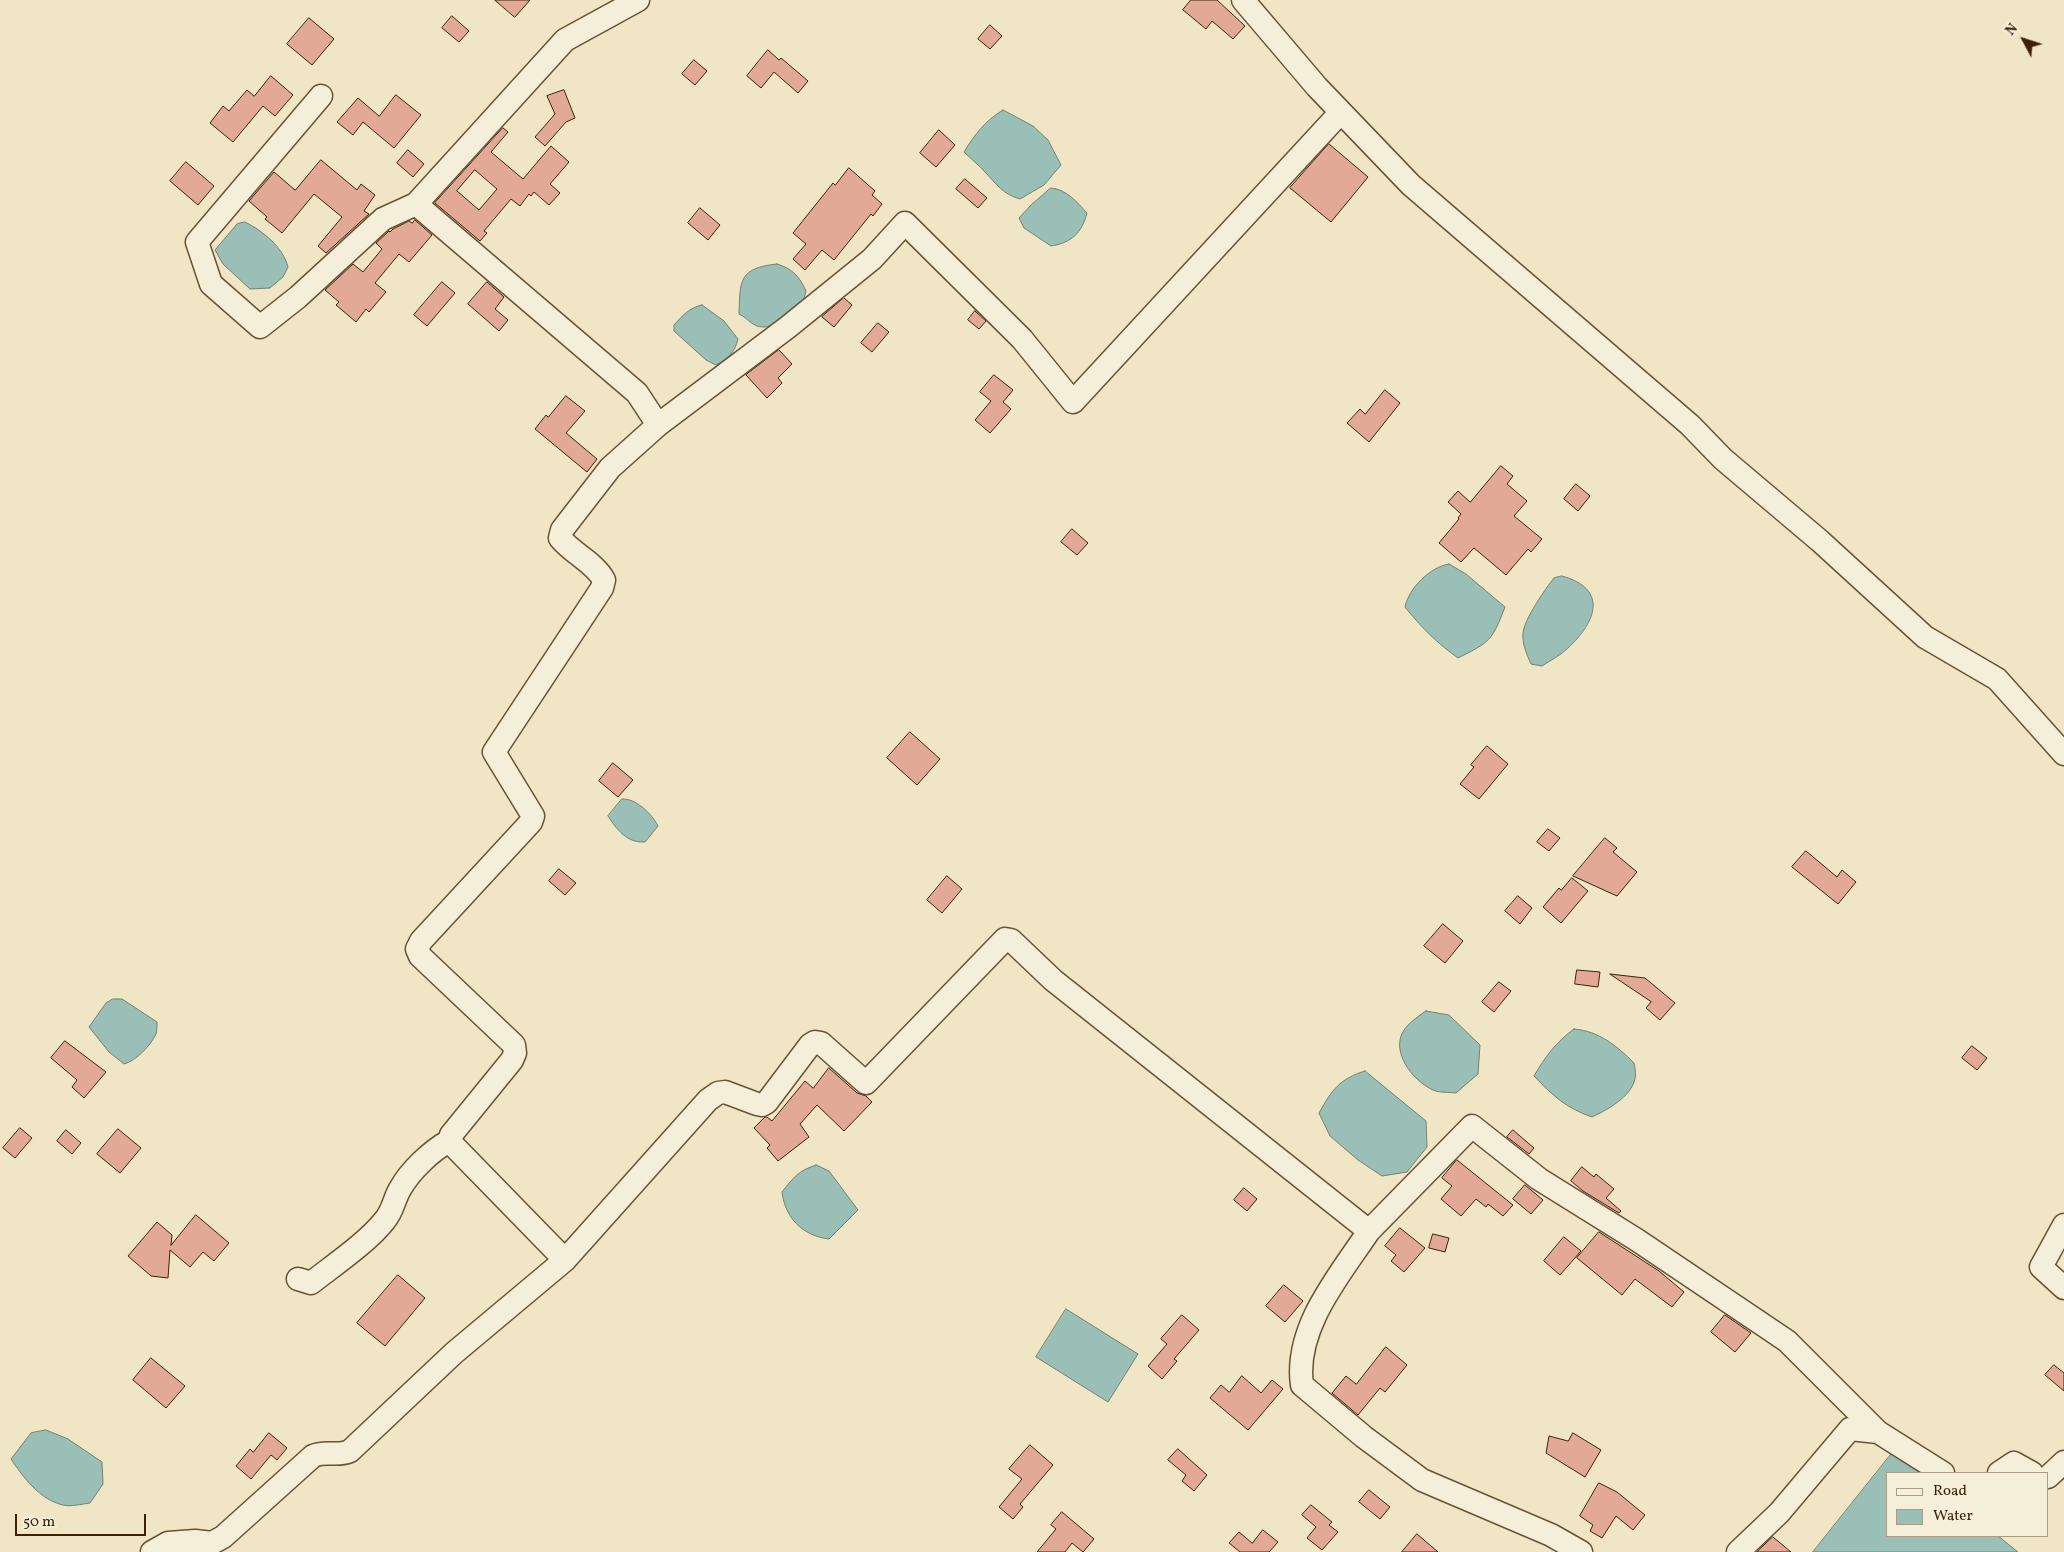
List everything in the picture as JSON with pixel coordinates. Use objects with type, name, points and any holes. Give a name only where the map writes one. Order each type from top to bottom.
[{"type":"street","points":[[321,96],[197,242],[211,284],[260,327],[298,297],[383,219],[416,204],[565,40],[638,0]]},
{"type":"street","points":[[1243,0],[1317,87],[1411,185],[1690,426],[1723,459],[1820,541],[1925,637],[1997,679],[2064,754]]},
{"type":"street","points":[[298,1279],[311,1282],[367,1238],[385,1221],[400,1189],[434,1149],[449,1141],[451,1135],[512,1060],[515,1053],[514,1045],[420,956],[417,949],[421,941],[531,822],[533,816],[494,752],[602,588],[604,580],[600,573],[560,538],[562,530],[610,468],[658,425],[788,327],[864,265],[905,223],[1022,339],[1073,402],[1341,112]]},
{"type":"street","points":[[416,204],[637,393],[658,425]]},
{"type":"street","points":[[152,1552],[168,1543],[195,1541],[212,1543],[223,1537],[313,1456],[320,1452],[344,1454],[350,1451],[454,1353],[565,1260],[708,1100],[718,1093],[724,1092],[762,1105],[767,1102],[810,1045],[815,1042],[821,1044],[866,1083],[1005,938],[1011,940],[1053,980],[1369,1231]]},
{"type":"street","points":[[1580,1552],[1551,1535],[1422,1480],[1364,1437],[1302,1385],[1300,1372],[1304,1344],[1317,1310],[1369,1231],[1472,1126],[1539,1178],[1787,1341],[1878,1432],[1941,1472]]},
{"type":"street","points":[[449,1141],[565,1260]]},
{"type":"street","points":[[2064,1224],[2041,1267],[2064,1288]]},
{"type":"street","points":[[1738,1552],[1779,1512],[1850,1429],[1878,1432]]},
{"type":"street","points":[[2049,1476],[2064,1462]]},
{"type":"street","points":[[2000,1472],[2014,1463],[2030,1472]]},
{"type":"water","points":[[1003,110],[1033,126],[1048,140],[1061,165],[1044,185],[1020,199],[1001,188],[964,152],[981,128]]},
{"type":"water","points":[[1051,188],[1066,193],[1087,213],[1082,226],[1075,236],[1058,245],[1051,246],[1024,228],[1019,218]]},
{"type":"water","points":[[245,222],[259,230],[277,246],[288,267],[283,277],[270,288],[250,289],[223,264],[215,250],[237,224]]},
{"type":"water","points":[[777,264],[787,268],[798,277],[806,291],[802,303],[790,314],[772,325],[759,327],[739,314],[741,284],[744,278],[755,269]]},
{"type":"water","points":[[702,305],[724,321],[738,339],[730,355],[716,365],[706,360],[674,331],[674,325],[683,315],[693,308]]},
{"type":"water","points":[[1449,564],[1466,574],[1505,607],[1497,627],[1489,639],[1484,644],[1458,658],[1443,647],[1405,607],[1411,593],[1421,580],[1435,569]]},
{"type":"water","points":[[1562,576],[1577,582],[1587,589],[1592,598],[1591,617],[1578,638],[1562,653],[1542,666],[1531,664],[1523,641],[1524,627],[1550,583],[1554,578]]},
{"type":"water","points":[[622,799],[638,804],[652,817],[658,826],[645,842],[639,842],[623,835],[608,816]]},
{"type":"water","points":[[113,999],[122,999],[157,1022],[156,1034],[151,1043],[138,1056],[124,1064],[109,1052],[89,1027],[106,1003]]},
{"type":"water","points":[[1426,1011],[1449,1015],[1480,1045],[1478,1074],[1456,1093],[1438,1092],[1426,1086],[1413,1075],[1403,1060],[1400,1044],[1401,1036],[1408,1025]]},
{"type":"water","points":[[1574,1029],[1592,1033],[1607,1040],[1634,1063],[1635,1079],[1629,1092],[1611,1107],[1592,1117],[1560,1101],[1534,1076],[1551,1050]]},
{"type":"water","points":[[1365,1071],[1426,1121],[1427,1147],[1407,1172],[1382,1176],[1358,1160],[1330,1136],[1319,1113],[1337,1086],[1356,1074]]},
{"type":"water","points":[[816,1165],[829,1171],[858,1210],[829,1239],[803,1230],[791,1218],[782,1192],[797,1175]]},
{"type":"water","points":[[1066,1309],[1138,1354],[1108,1402],[1036,1357]]},
{"type":"water","points":[[46,1430],[68,1439],[102,1462],[103,1484],[90,1503],[66,1506],[47,1498],[33,1487],[11,1459],[31,1433]]},
{"type":"water","points":[[1893,1452],[1919,1472],[1886,1472],[1886,1537],[1999,1537],[2018,1552],[1813,1552]]},
{"type":"building","points":[[495,0],[530,0],[515,17]]},
{"type":"building","points":[[1191,0],[1217,0],[1245,26],[1233,39],[1212,21],[1206,29],[1183,10]]},
{"type":"building","points":[[452,16],[469,31],[459,42],[442,28]]},
{"type":"building","points":[[309,18],[334,39],[312,65],[287,44]]},
{"type":"building","points":[[990,25],[1002,36],[990,49],[978,39]]},
{"type":"building","points":[[768,50],[779,60],[781,58],[808,81],[798,93],[774,72],[761,88],[747,76]]},
{"type":"building","points":[[694,60],[707,71],[695,85],[682,74]]},
{"type":"building","points":[[271,76],[293,95],[275,116],[263,106],[233,142],[210,123],[223,106],[229,111],[247,90],[254,96]]},
{"type":"building","points":[[564,90],[575,118],[566,122],[545,146],[535,137],[555,114],[547,96]]},
{"type":"building","points":[[396,95],[421,115],[394,148],[363,122],[353,135],[337,122],[358,98],[379,116]]},
{"type":"building","points":[[503,128],[508,132],[491,152],[523,179],[551,146],[569,162],[550,184],[560,193],[549,205],[534,192],[531,196],[529,194],[520,206],[511,199],[484,231],[487,233],[480,241],[435,203]],"holes":[[[475,170],[497,189],[479,210],[457,191]]]},
{"type":"building","points":[[939,130],[955,145],[936,167],[920,153]]},
{"type":"building","points":[[1329,144],[1368,177],[1331,222],[1290,188]]},
{"type":"building","points":[[408,150],[424,164],[413,177],[397,163]]},
{"type":"building","points":[[321,160],[357,190],[361,184],[375,195],[364,211],[369,214],[326,253],[318,246],[342,217],[314,194],[282,233],[265,219],[267,217],[249,201],[274,172],[295,190]]},
{"type":"building","points":[[186,162],[214,186],[198,205],[170,181]]},
{"type":"building","points":[[849,168],[875,191],[872,195],[882,204],[873,216],[871,214],[834,260],[822,250],[805,270],[793,259],[806,244],[793,233],[833,183],[835,185]]},
{"type":"building","points":[[965,179],[987,198],[978,208],[956,189]]},
{"type":"building","points":[[700,208],[720,225],[708,240],[688,223]]},
{"type":"building","points":[[415,220],[432,235],[409,262],[399,254],[375,283],[386,292],[369,312],[366,309],[356,322],[336,305],[339,302],[325,290],[353,264],[363,272],[382,249],[376,243],[389,231],[409,221],[412,223]]},
{"type":"building","points":[[442,282],[455,293],[427,326],[414,315]]},
{"type":"building","points":[[487,282],[504,297],[495,309],[508,320],[499,331],[468,304]]},
{"type":"building","points":[[844,298],[852,305],[834,327],[822,317]]},
{"type":"building","points":[[975,311],[986,321],[979,329],[968,320]]},
{"type":"building","points":[[878,323],[889,332],[872,352],[861,343]]},
{"type":"building","points":[[779,350],[792,364],[778,378],[782,383],[767,398],[746,375]]},
{"type":"building","points":[[994,375],[1013,390],[1003,402],[1011,409],[990,433],[975,420],[991,401],[980,392]]},
{"type":"building","points":[[1385,390],[1400,403],[1369,442],[1347,423],[1360,409],[1365,414]]},
{"type":"building","points":[[566,396],[585,411],[566,433],[597,459],[587,472],[535,429],[546,415],[548,417]]},
{"type":"building","points":[[1501,466],[1513,476],[1507,484],[1527,501],[1514,516],[1542,539],[1531,552],[1528,549],[1506,575],[1474,548],[1461,562],[1439,543],[1461,514],[1448,502],[1458,491],[1470,502]]},
{"type":"building","points":[[1576,484],[1590,496],[1578,511],[1564,499]]},
{"type":"building","points":[[1072,529],[1088,543],[1077,555],[1061,542]]},
{"type":"building","points":[[910,732],[940,759],[917,785],[887,758]]},
{"type":"building","points":[[1487,746],[1508,764],[1479,799],[1460,784],[1474,767],[1471,765]]},
{"type":"building","points":[[613,763],[633,780],[618,797],[599,781]]},
{"type":"building","points":[[1548,829],[1560,838],[1549,851],[1537,842]]},
{"type":"building","points":[[1605,838],[1617,848],[1613,852],[1637,872],[1617,896],[1573,876]]},
{"type":"building","points":[[1806,851],[1837,877],[1842,870],[1856,882],[1838,904],[1792,867]]},
{"type":"building","points":[[559,869],[576,883],[565,895],[549,881]]},
{"type":"building","points":[[947,876],[962,889],[942,913],[927,900]]},
{"type":"building","points":[[1572,878],[1588,891],[1561,923],[1543,907],[1559,888],[1561,890]]},
{"type":"building","points":[[1518,896],[1532,908],[1520,924],[1505,911]]},
{"type":"building","points":[[1443,924],[1463,941],[1445,963],[1424,946]]},
{"type":"building","points":[[1577,970],[1600,972],[1598,987],[1575,984]]},
{"type":"building","points":[[1610,974],[1645,978],[1675,1003],[1660,1020],[1646,1008],[1651,1002]]},
{"type":"building","points":[[1499,982],[1511,991],[1494,1012],[1482,1002]]},
{"type":"building","points":[[65,1041],[106,1072],[84,1098],[72,1087],[77,1080],[51,1058]]},
{"type":"building","points":[[1972,1046],[1987,1058],[1977,1070],[1962,1058]]},
{"type":"building","points":[[829,1068],[857,1093],[866,1096],[872,1102],[844,1131],[817,1105],[800,1124],[809,1137],[778,1161],[767,1148],[770,1145],[754,1128],[765,1117],[772,1121],[805,1081],[813,1088]]},
{"type":"building","points":[[20,1128],[32,1138],[15,1158],[3,1148]]},
{"type":"building","points":[[118,1129],[141,1148],[120,1173],[97,1154]]},
{"type":"building","points":[[66,1130],[81,1143],[72,1154],[57,1141]]},
{"type":"building","points":[[1513,1130],[1534,1148],[1529,1154],[1507,1137]]},
{"type":"building","points":[[1457,1160],[1513,1205],[1503,1216],[1488,1204],[1486,1207],[1476,1199],[1461,1216],[1441,1199],[1452,1186],[1442,1178]]},
{"type":"building","points":[[1582,1167],[1594,1177],[1596,1174],[1614,1189],[1606,1198],[1621,1211],[1619,1213],[1583,1191],[1571,1181]]},
{"type":"building","points":[[1525,1185],[1543,1200],[1531,1214],[1513,1199]]},
{"type":"building","points":[[1244,1188],[1257,1199],[1247,1211],[1234,1200]]},
{"type":"building","points":[[196,1215],[229,1243],[214,1261],[203,1252],[190,1267],[170,1250],[168,1278],[151,1276],[128,1256],[157,1222],[172,1235],[171,1245]]},
{"type":"building","points":[[1400,1228],[1425,1248],[1404,1272],[1391,1261],[1396,1255],[1385,1246]]},
{"type":"building","points":[[1599,1232],[1659,1271],[1684,1292],[1672,1307],[1635,1279],[1622,1295],[1577,1258]]},
{"type":"building","points":[[1433,1234],[1449,1238],[1445,1252],[1429,1248]]},
{"type":"building","points":[[1564,1237],[1581,1251],[1560,1275],[1544,1261]]},
{"type":"building","points":[[398,1275],[425,1298],[385,1346],[357,1323]]},
{"type":"building","points":[[1284,1285],[1303,1301],[1285,1322],[1266,1306]]},
{"type":"building","points":[[1182,1315],[1199,1330],[1174,1359],[1177,1361],[1162,1379],[1148,1366],[1167,1344],[1161,1339]]},
{"type":"building","points":[[1725,1315],[1751,1333],[1735,1352],[1711,1332]]},
{"type":"building","points":[[1386,1347],[1407,1365],[1385,1392],[1380,1388],[1358,1415],[1332,1393],[1346,1376],[1356,1384]]},
{"type":"building","points":[[151,1358],[185,1386],[166,1408],[133,1380]]},
{"type":"building","points":[[2054,1365],[2064,1373],[2064,1391],[2045,1375]]},
{"type":"building","points":[[1242,1376],[1261,1393],[1272,1380],[1283,1389],[1248,1430],[1210,1398],[1221,1385],[1229,1392]]},
{"type":"building","points":[[269,1433],[287,1448],[277,1460],[271,1455],[251,1479],[236,1466],[250,1449],[253,1452]]},
{"type":"building","points":[[1573,1433],[1601,1450],[1585,1477],[1546,1453],[1549,1436],[1568,1441]]},
{"type":"building","points":[[1030,1445],[1053,1465],[1020,1504],[1023,1507],[1013,1519],[999,1507],[1022,1479],[1009,1469]]},
{"type":"building","points":[[1178,1449],[1207,1475],[1194,1491],[1182,1481],[1186,1475],[1168,1460]]},
{"type":"building","points":[[1599,1483],[1617,1492],[1645,1515],[1633,1530],[1616,1516],[1602,1538],[1590,1531],[1593,1525],[1580,1516]]},
{"type":"building","points":[[1369,1490],[1390,1507],[1380,1519],[1359,1502]]},
{"type":"building","points":[[1311,1505],[1332,1522],[1329,1525],[1338,1532],[1322,1550],[1307,1538],[1316,1527],[1302,1515]]},
{"type":"building","points":[[1062,1512],[1094,1539],[1083,1552],[1072,1543],[1065,1552],[1037,1552],[1056,1529],[1051,1525]]},
{"type":"building","points":[[1263,1530],[1278,1542],[1269,1552],[1240,1552],[1229,1543],[1239,1532],[1252,1543]]},
{"type":"building","points":[[1417,1534],[1438,1552],[1402,1552]]},
{"type":"building","points":[[1773,1537],[1791,1552],[1757,1552]]}]
